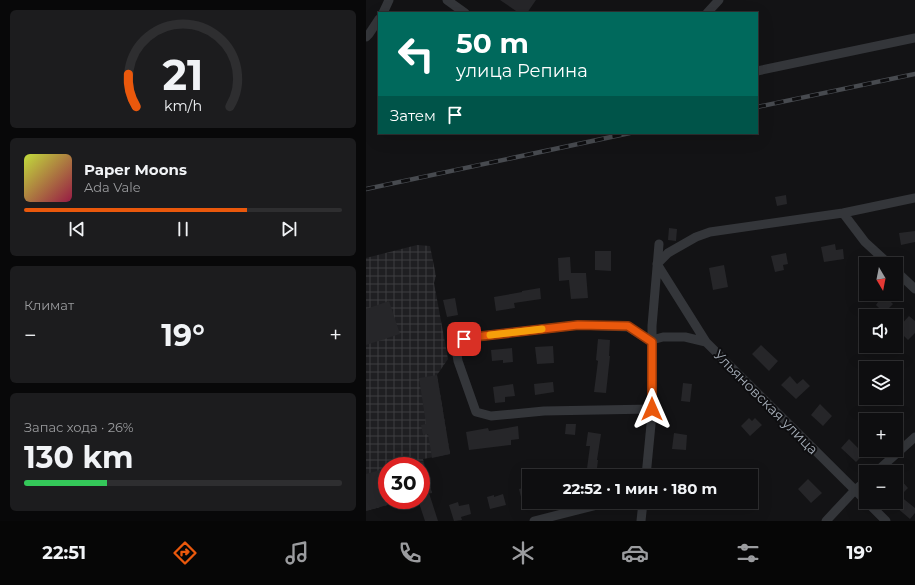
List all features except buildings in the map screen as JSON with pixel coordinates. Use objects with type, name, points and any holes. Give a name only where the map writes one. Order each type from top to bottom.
[{"type":"street","points":[[383,12],[389,0]]},
{"type":"street","points":[[708,12],[719,0]]},
{"type":"street","points":[[452,1],[464,12]]},
{"type":"street","points":[[366,37],[378,20]]},
{"type":"street","points":[[758,71],[915,38]]},
{"type":"street","points":[[657,264],[668,253],[696,237],[710,232],[843,213],[915,198]]},
{"type":"street","points":[[843,213],[865,242],[881,257]]},
{"type":"street","points":[[647,469],[652,409],[652,326],[659,244]]},
{"type":"street","points":[[657,264],[706,342]]},
{"type":"street","points":[[903,278],[915,289]]},
{"type":"street","points":[[652,341],[628,326],[578,325],[474,337],[455,342],[458,362],[476,412],[491,416],[544,411],[652,409]]},
{"type":"street","name":"Ульяновская улица","points":[[652,341],[663,337],[685,337],[706,342],[859,494]]},
{"type":"street","points":[[884,465],[915,437]]},
{"type":"street","points":[[826,521],[859,487]]},
{"type":"street","points":[[534,521],[581,509]]},
{"type":"street","points":[[641,521],[642,509]]},
{"type":"street","name":"Ульяновская улица","points":[[875,509],[886,521]]},
{"type":"shaded area","points":[[417,245],[430,246],[436,276],[434,283],[448,359],[437,375],[450,454],[430,458],[378,457],[378,508],[366,511],[366,258]]},
{"type":"railway","points":[[758,107],[915,74]]},
{"type":"railway","points":[[366,189],[625,134]]},
{"type":"slow traffic","points":[[490,335],[542,329]]},
{"type":"route","points":[[464,339],[578,325],[628,326],[652,342],[652,409]]}]
